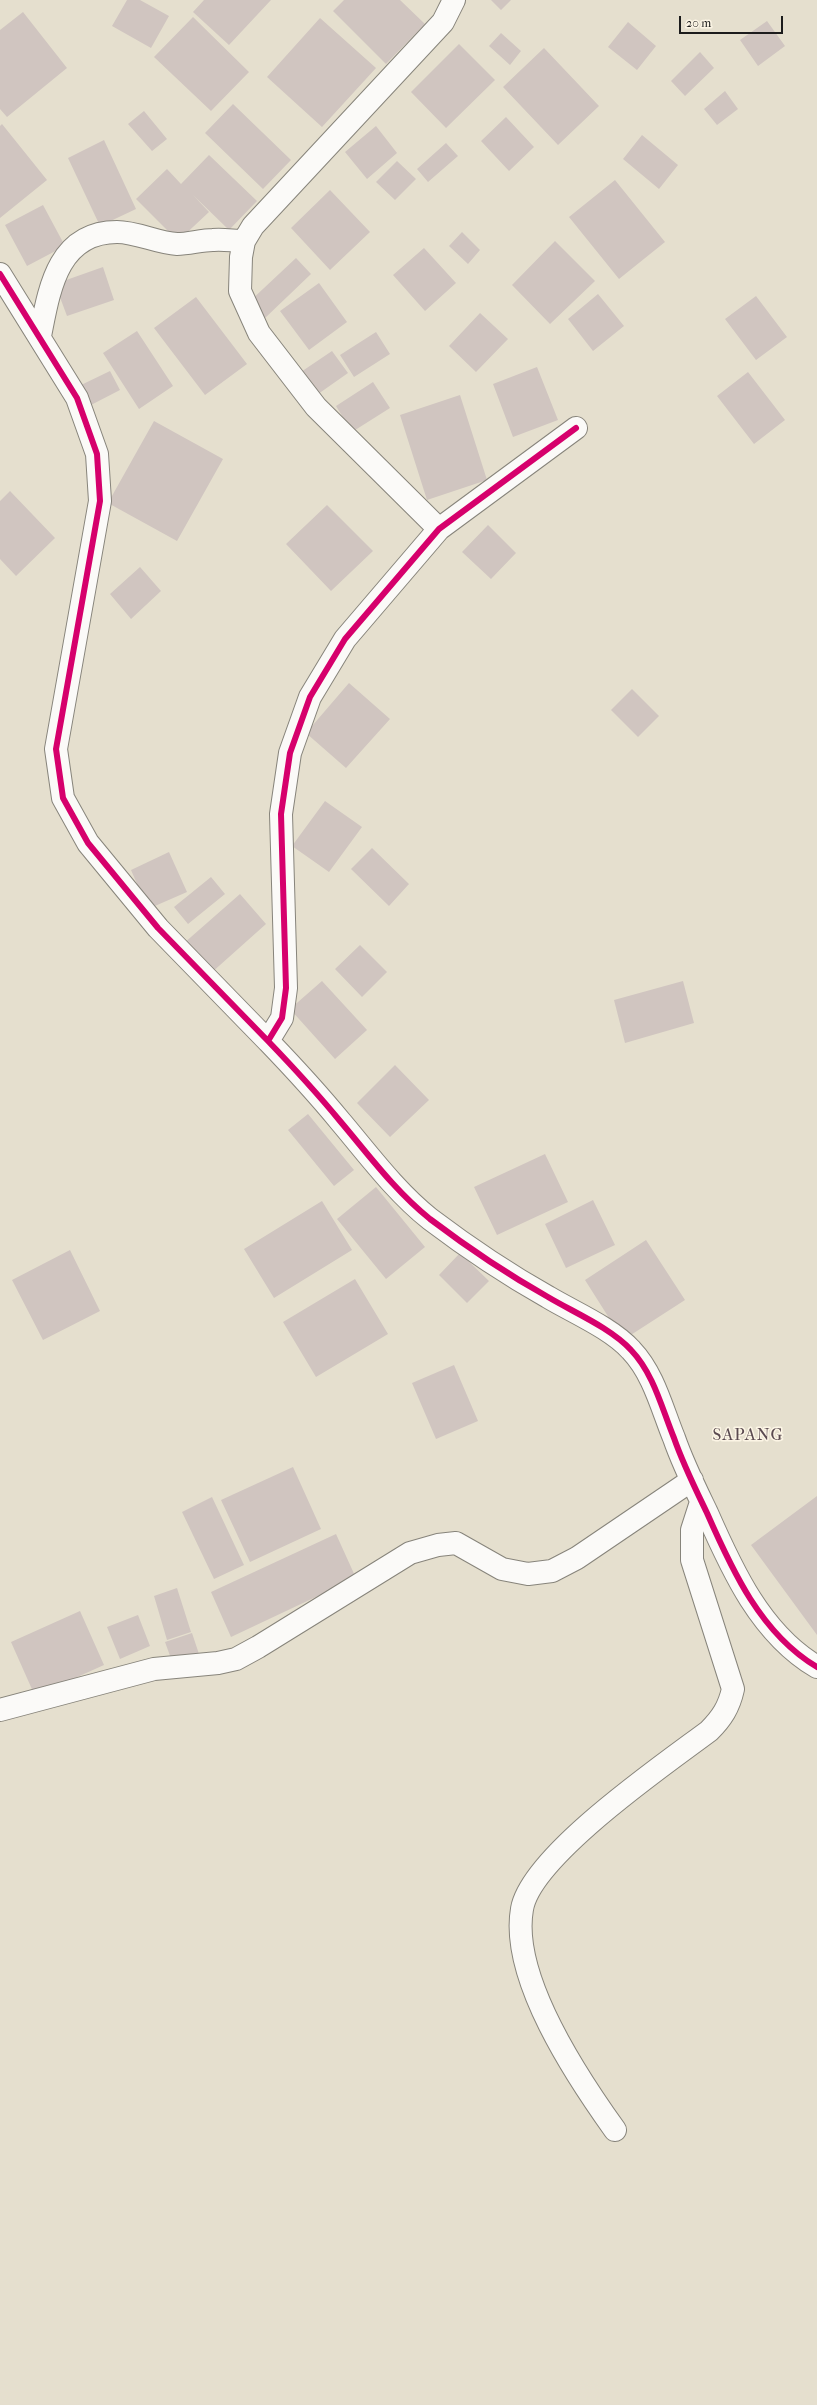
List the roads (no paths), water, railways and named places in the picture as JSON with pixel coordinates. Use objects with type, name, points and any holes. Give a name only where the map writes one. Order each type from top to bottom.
[{"type":"street","points":[[439,529],[316,407],[259,333],[240,291],[241,257],[244,241],[263,214],[443,22],[454,0]]},
{"type":"street","points":[[40,336],[48,294],[60,262],[80,242],[101,234],[117,232],[177,244],[214,240],[244,241]]},
{"type":"street","points":[[0,274],[40,336],[77,398],[97,454],[100,501],[56,749],[64,798],[88,843],[158,928],[306,1080],[380,1170],[429,1218],[519,1280],[611,1334],[631,1350],[645,1370],[664,1407],[673,1437],[726,1556],[771,1629],[801,1658],[817,1668]]},
{"type":"street","points":[[268,1041],[282,1018],[286,988],[281,814],[290,753],[310,697],[345,639],[439,529],[576,428]]},
{"type":"street","points":[[0,1710],[154,1669],[218,1663],[236,1658],[258,1647],[410,1553],[438,1545],[456,1543],[467,1547],[502,1569],[528,1574],[552,1571],[577,1558],[692,1480]]},
{"type":"street","points":[[615,2130],[586,2090],[545,2018],[528,1966],[521,1935],[522,1907],[535,1881],[571,1840],[606,1809],[709,1731],[720,1720],[729,1705],[733,1689],[692,1560],[692,1530],[701,1502]]},
{"type":"district","name":"SAPANG","points":[[748,1436]]}]
